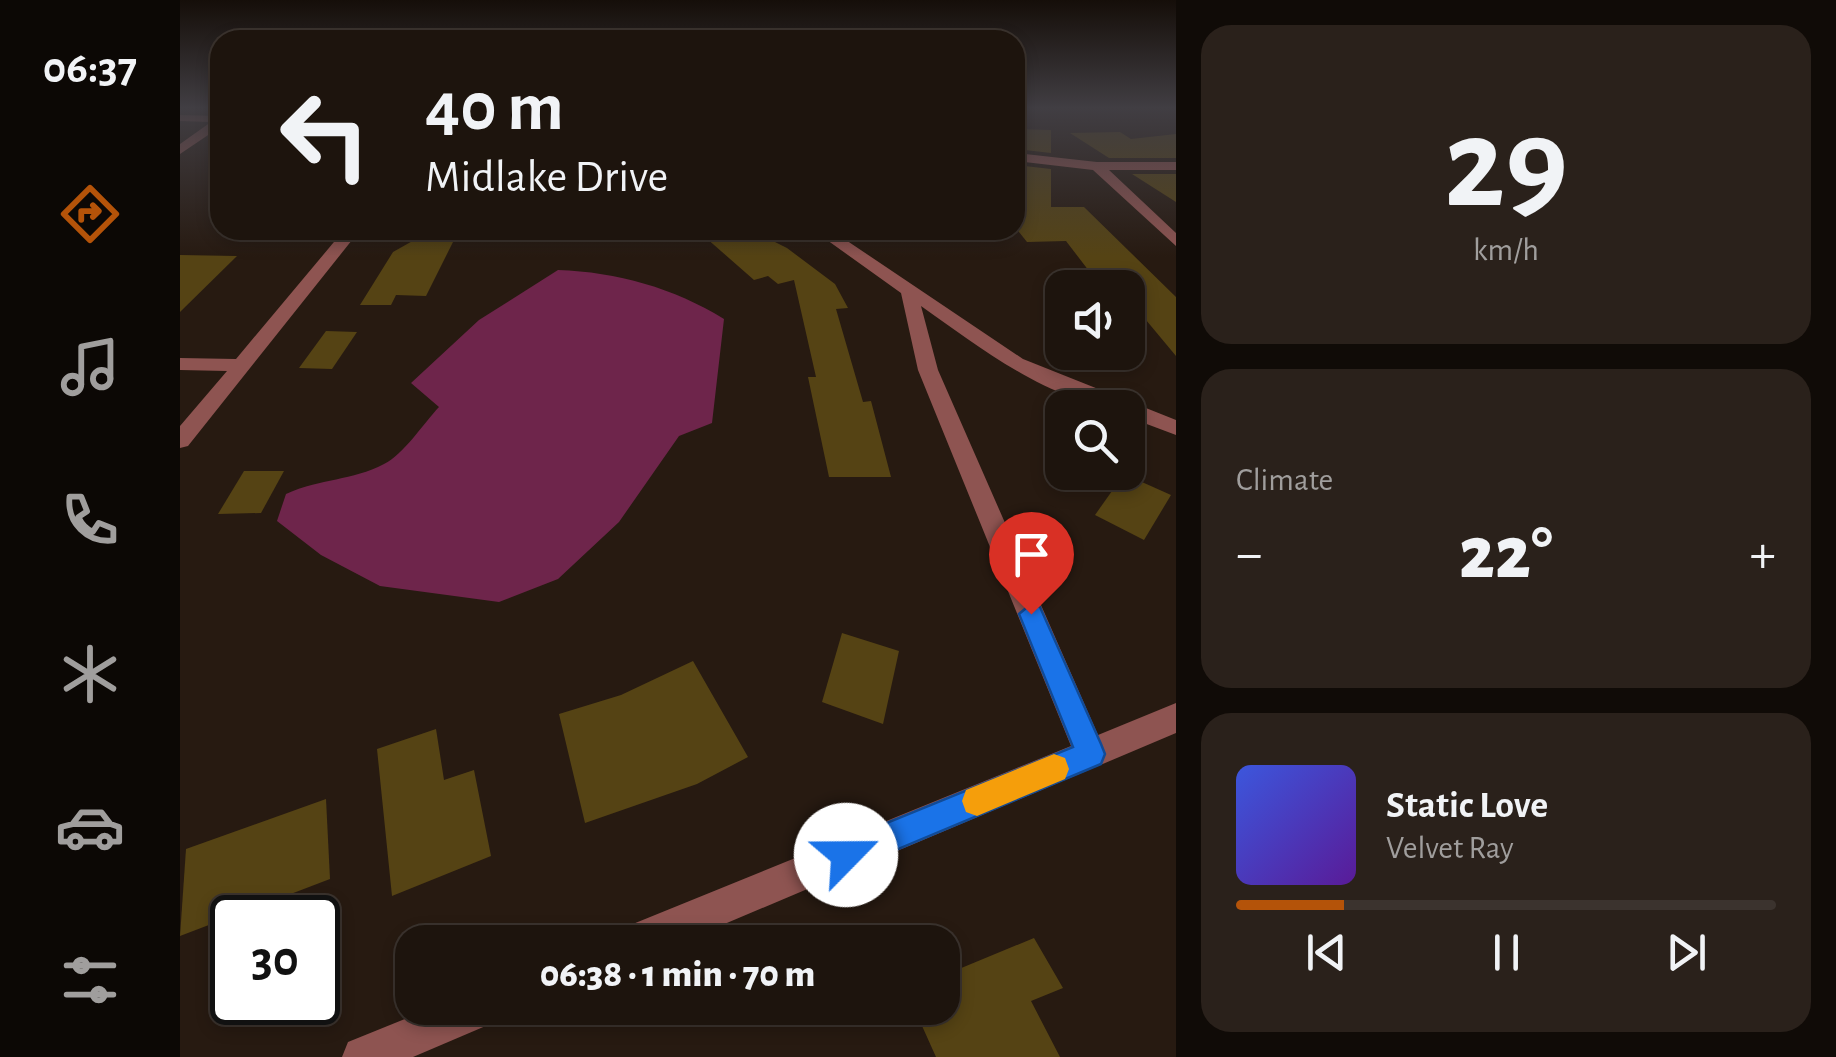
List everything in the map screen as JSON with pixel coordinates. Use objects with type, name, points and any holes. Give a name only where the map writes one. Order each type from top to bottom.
[{"type":"street","points":[[1027,158],[1097,166],[1176,166]]},
{"type":"street","points":[[1097,166],[1176,240]]},
{"type":"street","points":[[180,441],[344,240]]},
{"type":"street","points":[[836,240],[1016,363],[1079,390]]},
{"type":"street","points":[[910,294],[928,370],[1090,754]]},
{"type":"street","points":[[180,364],[240,366]]},
{"type":"street","points":[[1145,417],[1176,428]]},
{"type":"street","points":[[678,925],[1176,718]]},
{"type":"street","points":[[362,1057],[440,1025]]},
{"type":"shaded area","points":[[558,270],[602,274],[644,284],[724,319],[712,423],[679,436],[619,522],[558,579],[499,602],[380,586],[321,555],[277,521],[286,494],[372,470],[399,453],[439,407],[411,383],[479,320]]},
{"type":"building","points":[[1025,166],[1051,169],[1051,207],[1084,207],[1176,297],[1176,356],[1145,319],[1145,270],[1088,270],[1066,241],[1025,240]]},
{"type":"building","points":[[1132,174],[1176,174],[1176,202]]},
{"type":"building","points":[[414,240],[454,240],[426,296],[396,295],[391,305],[360,305],[393,252]]},
{"type":"building","points":[[708,240],[771,240],[835,284],[848,308],[836,309],[863,402],[871,401],[891,477],[829,477],[808,377],[816,377],[794,280],[778,284],[768,276],[754,280]]},
{"type":"building","points":[[180,255],[237,256],[180,312]]},
{"type":"building","points":[[326,331],[357,332],[332,369],[299,368]]},
{"type":"building","points":[[244,471],[284,471],[261,513],[218,514]]},
{"type":"building","points":[[1145,483],[1171,495],[1144,540],[1095,515],[1113,490],[1145,490]]},
{"type":"building","points":[[842,633],[899,651],[883,724],[822,702]]},
{"type":"building","points":[[693,661],[748,757],[697,784],[585,823],[559,714],[621,695]]},
{"type":"building","points":[[436,729],[444,780],[474,770],[491,856],[392,896],[377,749]]},
{"type":"building","points":[[326,799],[330,879],[288,895],[210,895],[210,925],[180,936],[186,849]]},
{"type":"building","points":[[1034,938],[1063,988],[1031,1001],[1060,1057],[936,1057],[922,1025],[960,1025],[960,969]]},
{"type":"slow traffic","points":[[977,801],[1054,769]]},
{"type":"route","points":[[846,855],[1090,754],[1031,614]]}]
